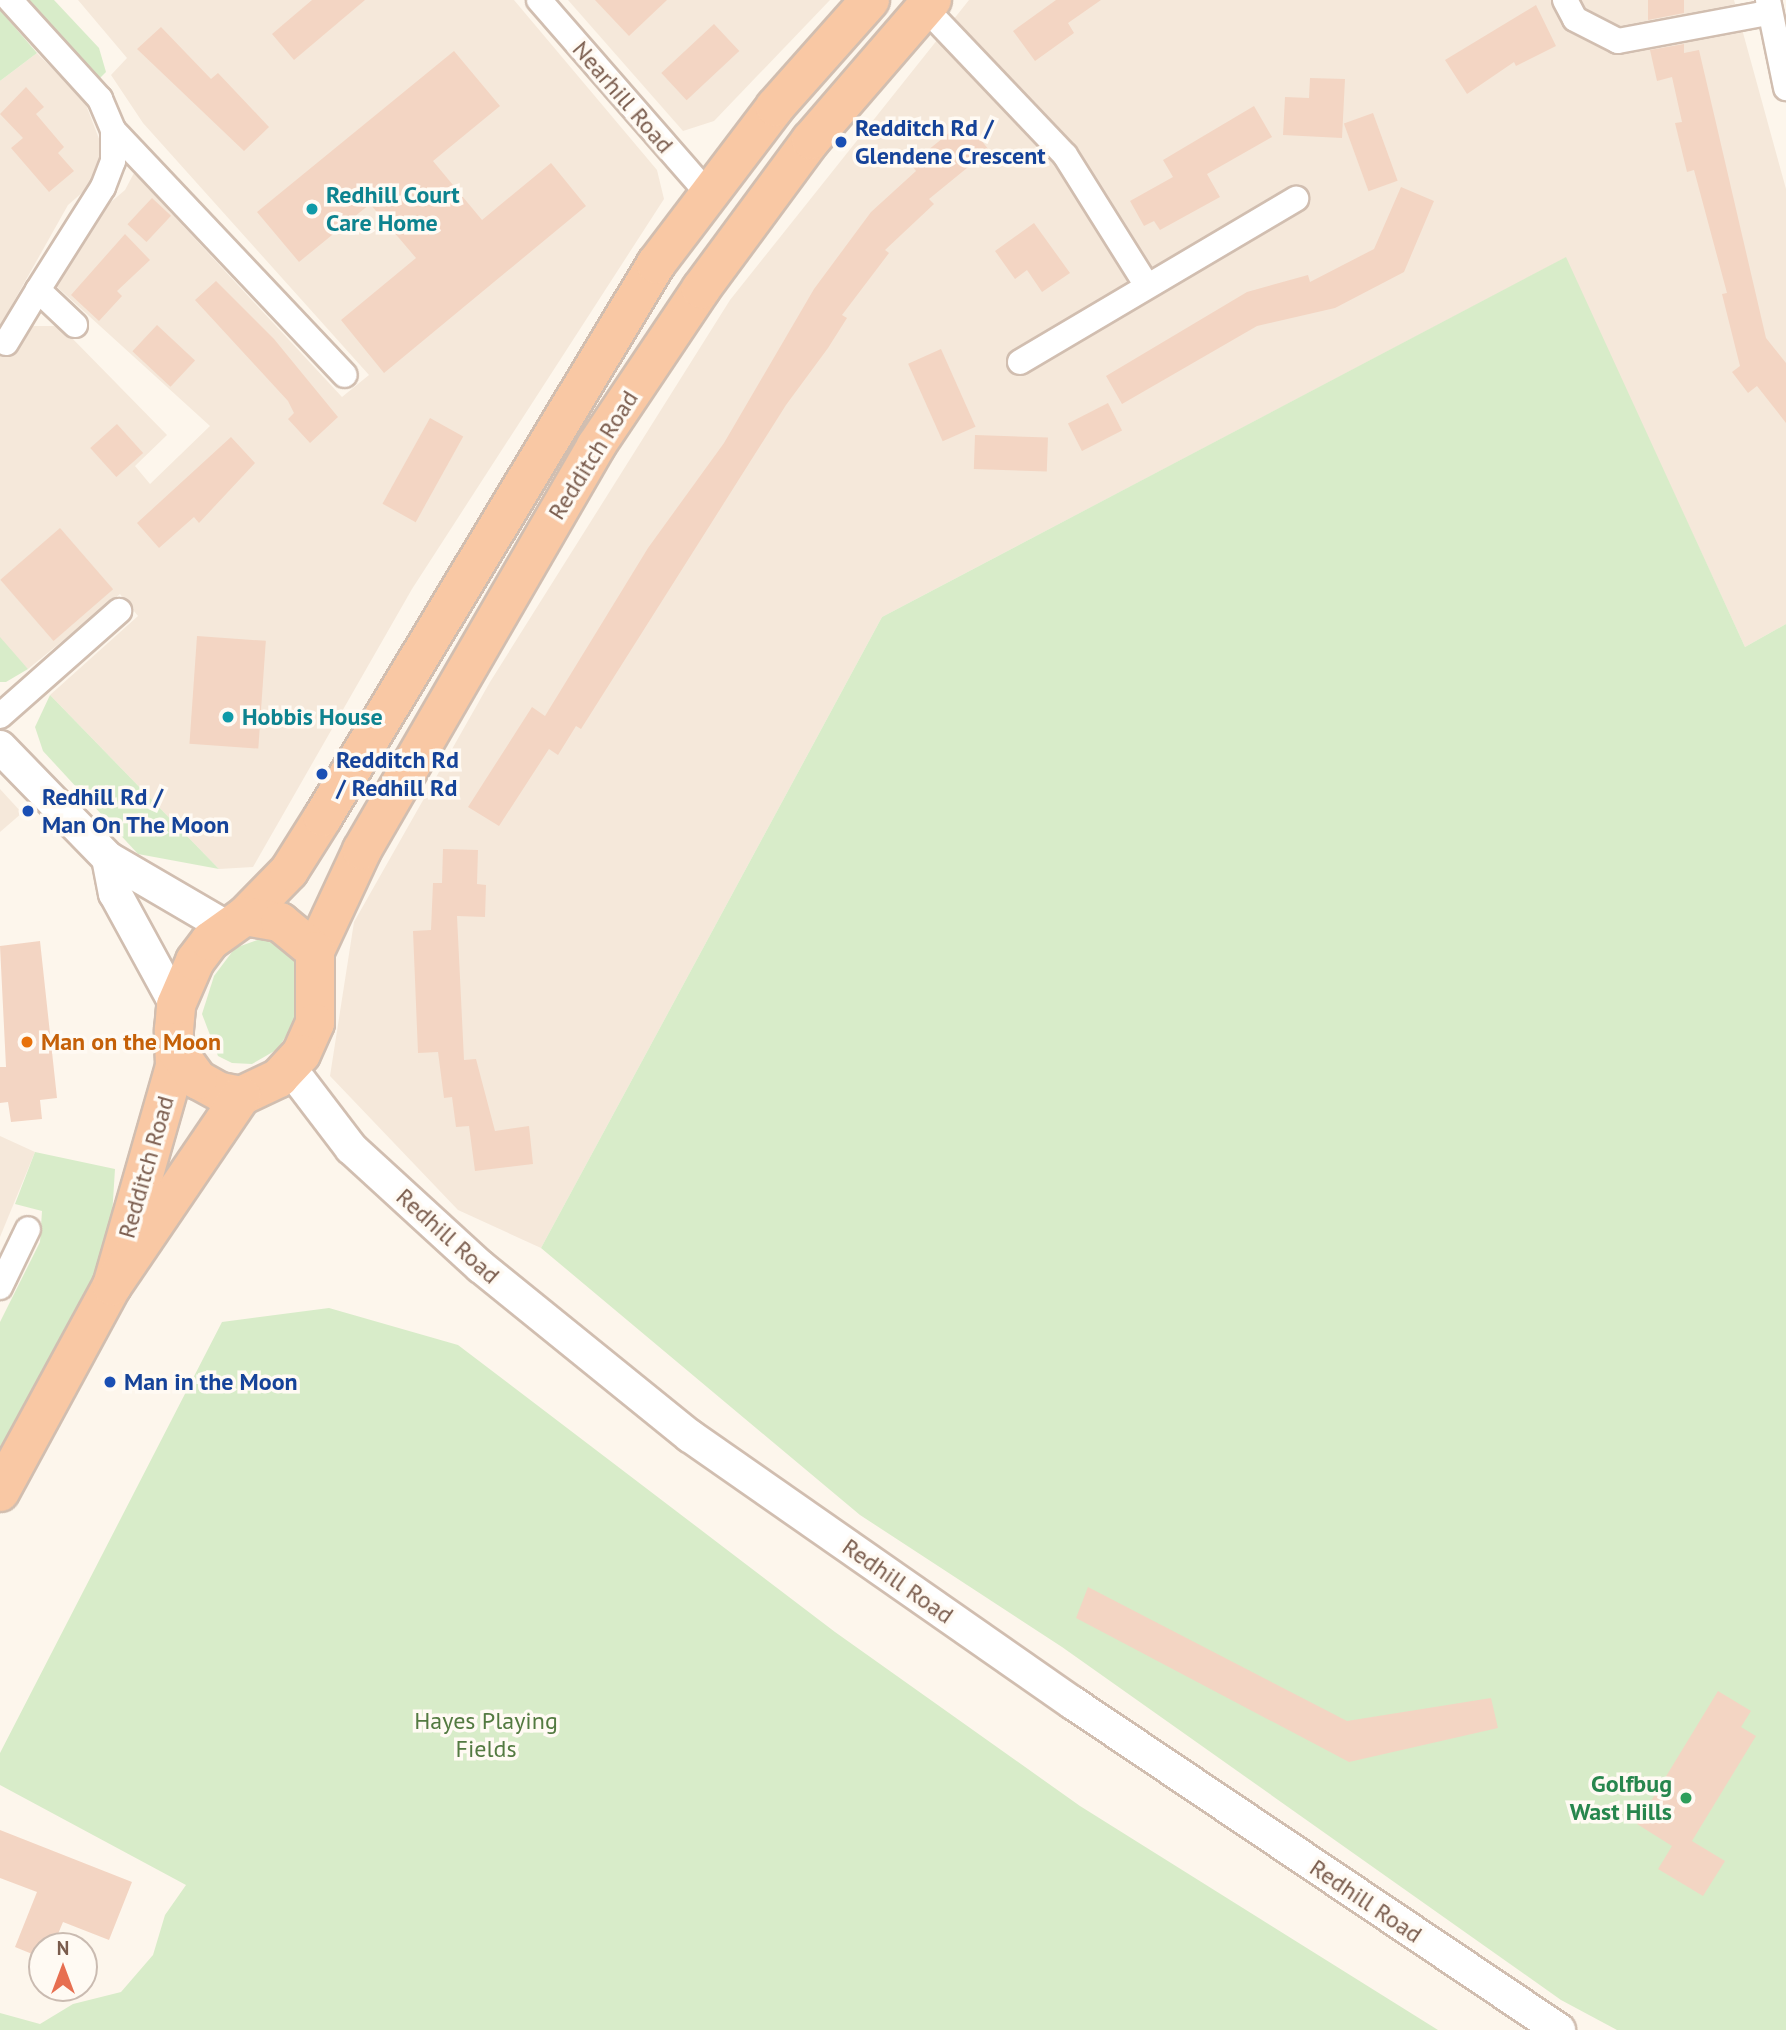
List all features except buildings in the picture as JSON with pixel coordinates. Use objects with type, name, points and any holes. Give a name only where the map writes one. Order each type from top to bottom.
[{"type":"highway","name":"Redditch Road","points":[[236,922],[289,871],[656,264],[708,194],[870,0]]},
{"type":"highway","name":"Redditch Road","points":[[316,951],[362,850],[596,446],[701,289],[811,140],[928,4]]},
{"type":"highway","points":[[236,922],[281,922],[316,951],[314,1023],[290,1068],[262,1089],[242,1096],[207,1087],[184,1066],[175,1048],[176,1005],[195,961],[236,922]]},
{"type":"highway","name":"Redditch Road","points":[[112,1286],[175,1066],[175,1048]]},
{"type":"highway","name":"Redditch Road","points":[[0,1492],[112,1286],[242,1096]]},
{"type":"street","points":[[10,0],[100,99],[113,130],[345,375]]},
{"type":"street","name":"Nearhill Road","points":[[539,0],[708,194]]},
{"type":"street","points":[[1565,0],[1575,19],[1618,41],[1768,7],[1786,88]]},
{"type":"street","points":[[928,4],[1065,155],[1146,284]]},
{"type":"street","points":[[6,343],[103,187],[114,162],[113,130]]},
{"type":"street","points":[[1020,362],[1146,284],[1296,199]]},
{"type":"street","points":[[38,290],[75,325]]},
{"type":"street","points":[[0,716],[119,611]]},
{"type":"street","points":[[0,747],[108,858],[236,922]]},
{"type":"street","points":[[108,858],[115,893],[176,1005]]},
{"type":"street","name":"Redhill Road","points":[[290,1068],[351,1148],[481,1268],[690,1436],[1073,1703],[1559,2030]]},
{"type":"street","points":[[0,1287],[29,1229]]},
{"type":"shaded area","points":[[78,0],[514,0],[657,170],[664,199],[412,589],[253,867],[219,869],[50,695],[138,616],[120,594],[28,669],[0,639],[0,351],[10,357],[32,326],[54,326],[68,334],[167,435],[135,466],[150,484],[210,426],[56,286],[97,214],[125,190],[134,173],[342,397],[369,375],[143,123],[111,75],[127,58]]},
{"type":"shaded area","points":[[568,0],[830,0],[714,121],[683,131]]},
{"type":"shaded area","points":[[969,0],[1734,0],[1786,189],[1786,624],[1745,647],[1565,258],[882,617],[541,1248],[458,1210],[330,1076],[354,922],[490,682],[730,300]]},
{"type":"shaded area","points":[[37,53],[85,102],[101,144],[101,164],[91,185],[68,205],[0,326],[0,81]]},
{"type":"shaded area","points":[[0,789],[22,813],[0,832]]},
{"type":"shaded area","points":[[0,1136],[35,1152],[0,1237]]},
{"type":"green space","points":[[25,0],[54,0],[99,48],[106,72],[100,78]]},
{"type":"green space","points":[[0,10],[37,53],[0,81]]},
{"type":"green space","name":"Golfbug Wast Hills","points":[[1566,257],[1745,647],[1786,624],[1786,2030],[1617,2030],[1561,2000],[1062,1647],[860,1515],[541,1248],[882,617]]},
{"type":"green space","points":[[0,637],[28,669],[6,682],[0,682]]},
{"type":"green space","points":[[50,695],[219,869],[138,854],[43,751],[35,727]]},
{"type":"green space","points":[[269,936],[289,951],[300,970],[295,1021],[278,1049],[252,1064],[232,1063],[218,1056],[202,1014],[214,976],[235,948]]},
{"type":"green space","points":[[35,1152],[115,1169],[111,1232],[103,1268],[0,1457],[0,1322],[40,1242],[42,1211],[15,1204]]},
{"type":"green space","name":"Hayes Playing Fields","points":[[329,1308],[458,1345],[835,1632],[1080,1806],[1438,2030],[0,2030],[0,2013],[40,2024],[73,2004],[98,2002],[98,1998],[121,1992],[153,1955],[165,1915],[186,1885],[0,1785],[0,1753],[222,1322]]},
{"type":"place","name":"Redditch Rd / Glendene Crescent","points":[[841,142]]},
{"type":"place","name":"Redhill Court Care Home","points":[[312,209]]},
{"type":"place","name":"Hobbis House","points":[[228,717]]},
{"type":"place","name":"Redditch Rd / Redhill Rd","points":[[322,774]]},
{"type":"place","name":"Redhill Rd / Man On The Moon","points":[[28,811]]},
{"type":"place","name":"Man on the Moon","points":[[27,1042]]},
{"type":"place","name":"Man in the Moon","points":[[110,1382]]},
{"type":"place","name":"Golfbug Wast Hills","points":[[1686,1798]]}]
